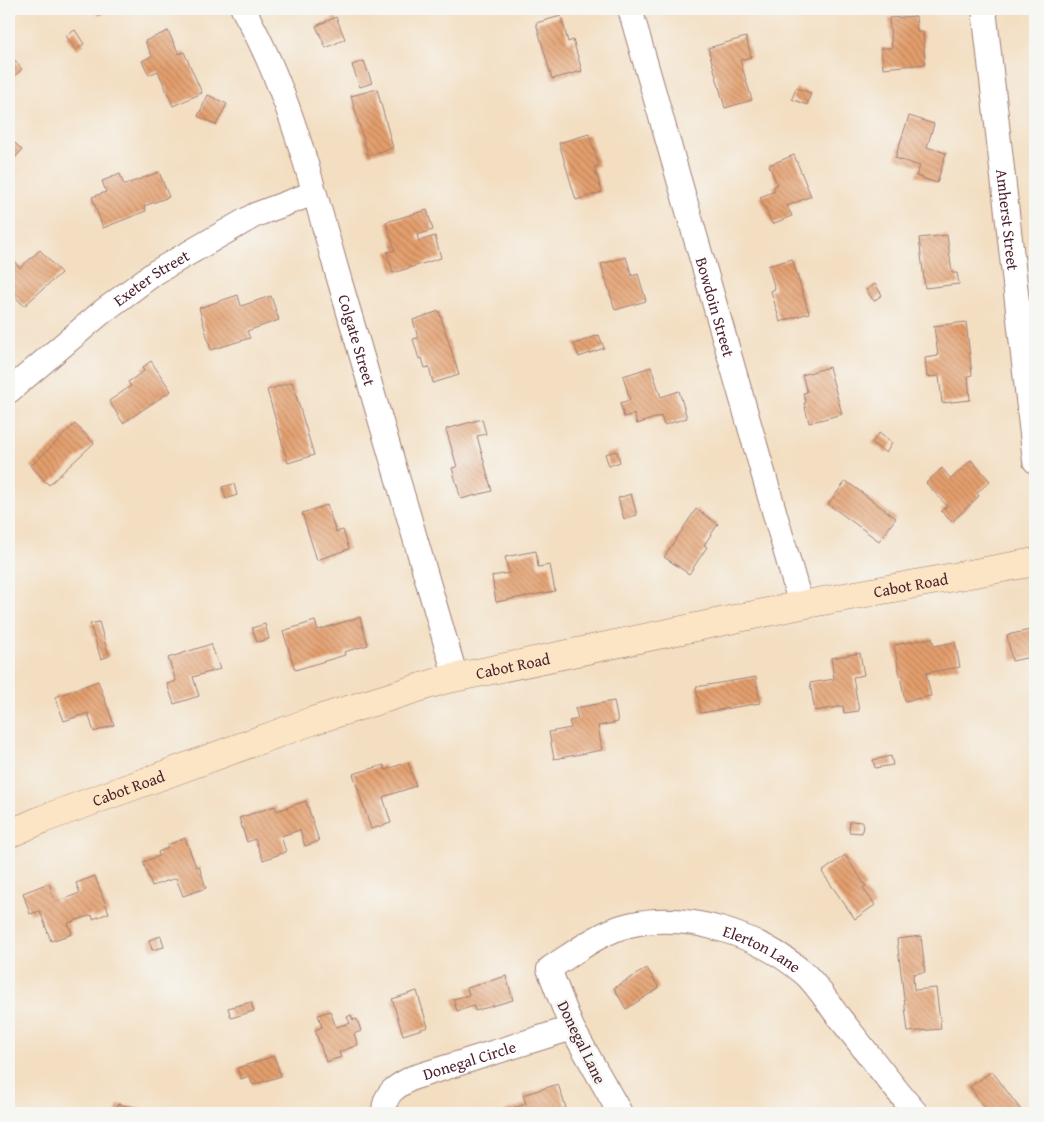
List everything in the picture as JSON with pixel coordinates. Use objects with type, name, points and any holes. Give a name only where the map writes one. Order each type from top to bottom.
[{"type":"street","name":"Colgate Street","points":[[243,9],[257,34],[281,89],[314,193],[456,678]]},
{"type":"street","name":"Bowdoin Street","points":[[630,9],[801,605]]},
{"type":"street","name":"Amherst Street","points":[[984,9],[1035,461]]},
{"type":"street","name":"Exeter Street","points":[[9,391],[102,312],[156,272],[255,215],[314,193]]},
{"type":"street","name":"Cabot Road","points":[[9,834],[79,806],[312,721],[456,678],[801,605],[1035,562]]},
{"type":"street","name":"Elerton Lane","points":[[549,968],[596,939],[628,925],[653,922],[695,923],[734,934],[772,951],[806,975],[916,1113]]},
{"type":"street","name":"Donegal Lane","points":[[549,968],[572,1028],[620,1113]]},
{"type":"street","name":"Donegal Circle","points":[[384,1113],[384,1102],[392,1089],[412,1078],[572,1028]]},
{"type":"building","points":[[93,9],[110,9],[99,16]]},
{"type":"building","points":[[329,9],[341,9],[331,13]]},
{"type":"building","points":[[561,16],[568,42],[573,40],[582,71],[552,79],[536,23]]},
{"type":"building","points":[[916,16],[917,32],[923,32],[925,64],[883,68],[881,48],[892,48],[889,18]]},
{"type":"building","points":[[336,17],[345,39],[326,48],[316,26]]},
{"type":"building","points":[[75,30],[84,44],[76,50],[66,36]]},
{"type":"building","points":[[168,31],[179,54],[184,52],[202,93],[173,106],[158,71],[149,75],[142,61],[152,56],[145,41]]},
{"type":"building","points":[[746,37],[751,57],[740,60],[752,100],[725,108],[708,48]]},
{"type":"building","points":[[9,54],[22,69],[9,81]]},
{"type":"building","points":[[364,61],[372,83],[360,87],[352,65]]},
{"type":"building","points":[[9,83],[15,90],[9,95]]},
{"type":"building","points":[[796,88],[811,93],[807,105],[792,99]]},
{"type":"building","points":[[377,89],[393,148],[368,155],[351,96]]},
{"type":"building","points":[[208,95],[227,104],[216,125],[198,116]]},
{"type":"building","points":[[909,116],[934,124],[927,147],[946,153],[937,183],[916,176],[920,166],[895,158]]},
{"type":"building","points":[[589,134],[599,166],[594,167],[602,192],[576,200],[559,143]]},
{"type":"building","points":[[15,143],[22,150],[13,160],[9,156],[9,149]]},
{"type":"building","points":[[794,155],[811,196],[787,206],[792,216],[772,224],[760,197],[775,191],[773,187],[777,185],[769,165]]},
{"type":"building","points":[[159,172],[169,197],[144,206],[146,211],[103,228],[92,197],[106,192],[102,181],[120,174],[124,185]]},
{"type":"building","points":[[427,210],[433,230],[417,235],[419,241],[435,236],[441,258],[393,273],[387,252],[395,250],[386,222]]},
{"type":"building","points":[[947,235],[952,273],[957,273],[959,284],[925,288],[919,238]]},
{"type":"building","points":[[40,250],[61,273],[24,306],[9,290],[9,262],[12,259],[20,268]]},
{"type":"building","points":[[626,257],[632,276],[638,274],[646,301],[615,310],[601,264]]},
{"type":"building","points":[[792,259],[809,313],[780,322],[771,291],[775,289],[768,266]]},
{"type":"building","points":[[875,284],[882,295],[874,301],[866,290]]},
{"type":"building","points":[[238,295],[241,306],[271,296],[279,320],[247,331],[250,338],[211,350],[199,308]]},
{"type":"building","points":[[439,311],[459,375],[433,383],[429,367],[425,368],[422,358],[419,359],[413,339],[418,338],[413,320]]},
{"type":"building","points":[[966,322],[972,375],[968,376],[970,400],[942,403],[939,376],[927,377],[925,358],[938,356],[934,326]]},
{"type":"building","points":[[599,335],[604,348],[579,357],[574,344]]},
{"type":"building","points":[[151,361],[171,391],[123,423],[109,401],[131,386],[128,382],[144,371],[142,368]]},
{"type":"building","points":[[651,367],[661,397],[679,391],[687,418],[664,425],[661,416],[637,424],[634,414],[624,417],[620,403],[630,400],[623,376]]},
{"type":"building","points":[[829,367],[842,414],[809,423],[803,393],[807,392],[802,375]]},
{"type":"building","points":[[292,382],[314,455],[288,463],[267,390]]},
{"type":"building","points":[[482,419],[486,434],[477,436],[492,491],[461,499],[452,468],[457,467],[446,429]]},
{"type":"building","points":[[75,424],[94,443],[49,485],[31,466]]},
{"type":"building","points":[[879,433],[892,443],[886,453],[872,443]]},
{"type":"building","points":[[617,451],[620,462],[609,466],[605,454]]},
{"type":"building","points":[[971,460],[990,481],[977,493],[979,496],[952,522],[941,511],[947,506],[926,483],[942,468],[951,479]]},
{"type":"building","points":[[846,481],[896,518],[879,541],[828,504]]},
{"type":"building","points":[[234,484],[237,495],[226,499],[222,487]]},
{"type":"building","points":[[631,494],[637,515],[624,519],[618,498]]},
{"type":"building","points":[[327,505],[336,532],[343,530],[349,549],[317,560],[302,513]]},
{"type":"building","points":[[696,509],[718,524],[704,545],[707,547],[689,574],[664,557]]},
{"type":"building","points":[[536,551],[538,567],[550,565],[555,591],[496,602],[492,576],[509,573],[505,557]]},
{"type":"building","points":[[360,617],[368,645],[344,652],[345,655],[295,670],[283,631],[315,621],[318,630]]},
{"type":"building","points":[[99,622],[109,656],[101,659],[90,624]]},
{"type":"building","points":[[265,624],[269,639],[257,642],[252,628]]},
{"type":"building","points":[[1035,629],[1035,656],[1012,661],[1007,635]]},
{"type":"building","points":[[932,638],[934,646],[955,642],[960,667],[926,673],[931,696],[905,701],[894,645]]},
{"type":"building","points":[[211,644],[220,669],[193,677],[199,696],[174,704],[167,684],[176,681],[168,658]]},
{"type":"building","points":[[860,653],[864,675],[853,677],[859,711],[844,713],[843,706],[815,711],[810,683],[834,679],[831,658]]},
{"type":"building","points":[[756,677],[760,703],[701,713],[696,687]]},
{"type":"building","points":[[98,681],[114,725],[94,732],[88,713],[64,721],[55,697]]},
{"type":"building","points":[[614,701],[618,722],[598,726],[602,750],[554,759],[549,732],[571,728],[569,721],[578,719],[575,708]]},
{"type":"building","points":[[891,756],[893,765],[875,768],[873,760]]},
{"type":"building","points":[[408,762],[416,786],[383,797],[391,823],[371,829],[353,774],[384,765],[385,770]]},
{"type":"building","points":[[306,801],[319,841],[305,846],[300,830],[281,836],[286,852],[263,860],[255,839],[247,842],[239,818],[275,806],[277,811]]},
{"type":"building","points":[[850,821],[863,822],[862,833],[849,832]]},
{"type":"building","points":[[185,838],[196,867],[199,866],[206,888],[183,896],[176,878],[152,886],[143,862],[159,856],[158,852],[168,848],[167,845]]},
{"type":"building","points":[[845,855],[866,886],[863,888],[875,905],[855,919],[822,872]]},
{"type":"building","points":[[95,876],[109,913],[93,919],[92,915],[68,923],[72,934],[51,941],[40,911],[30,914],[23,893],[49,883],[55,902],[80,893],[76,883]]},
{"type":"building","points":[[161,936],[164,947],[152,950],[149,940]]},
{"type":"building","points":[[921,936],[925,972],[913,974],[914,990],[936,988],[941,1029],[908,1032],[897,939]]},
{"type":"building","points":[[647,968],[659,988],[626,1009],[614,988]]},
{"type":"building","points":[[506,976],[513,1000],[475,1011],[474,1006],[457,1011],[453,999],[469,995],[467,988]]},
{"type":"building","points":[[417,991],[428,1027],[403,1035],[392,999]]},
{"type":"building","points":[[251,1002],[254,1011],[231,1018],[228,1008]]},
{"type":"building","points":[[330,1011],[336,1027],[350,1023],[347,1017],[351,1015],[353,1020],[357,1019],[361,1031],[354,1034],[358,1045],[339,1052],[341,1057],[326,1062],[315,1030],[322,1027],[318,1015]]},
{"type":"building","points":[[274,1056],[281,1076],[253,1085],[249,1076],[241,1079],[237,1068]]},
{"type":"building","points":[[992,1071],[1023,1113],[988,1113],[970,1087]]},
{"type":"building","points":[[558,1084],[566,1108],[549,1113],[505,1113],[504,1111],[526,1104],[523,1095]]},
{"type":"building","points":[[118,1104],[142,1109],[142,1113],[116,1113]]}]
